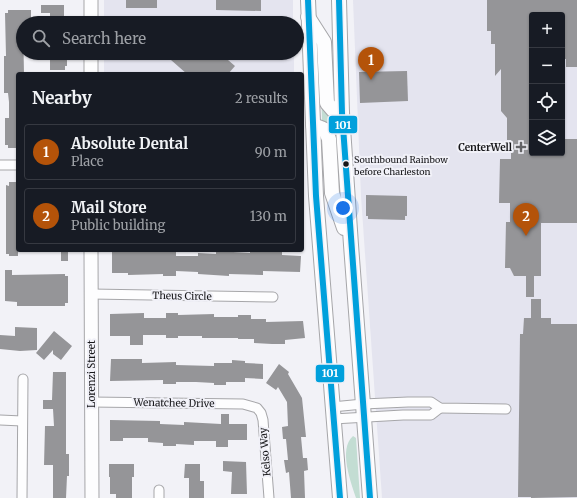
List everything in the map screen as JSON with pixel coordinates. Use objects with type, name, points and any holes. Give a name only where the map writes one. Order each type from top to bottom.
[{"type":"main road","points":[[308,0],[312,125],[322,279],[340,498]]},
{"type":"main road","points":[[339,0],[342,113],[370,498]]},
{"type":"main road","points":[[308,17],[324,42],[327,103],[333,110],[342,113]]},
{"type":"main road","points":[[312,125],[325,130],[329,139],[332,192],[351,245]]},
{"type":"main road","points":[[336,455],[349,498]]},
{"type":"street","points":[[90,0],[91,16]]},
{"type":"street","points":[[91,60],[91,72]]},
{"type":"street","points":[[0,165],[16,165]]},
{"type":"street","name":"Lorenzi Street","points":[[91,252],[92,498]]},
{"type":"street","name":"Theus Circle","points":[[91,294],[273,297]]},
{"type":"street","points":[[22,498],[23,379]]},
{"type":"street","name":"Wenatchee Drive","points":[[92,402],[243,404],[257,408]]},
{"type":"street","points":[[333,413],[431,402],[440,408],[506,409]]},
{"type":"street","name":"Kelso Way","points":[[257,408],[261,413],[263,420],[269,498]]},
{"type":"street","points":[[333,413],[364,410],[403,415],[431,415],[440,408]]},
{"type":"street","points":[[0,420],[22,421]]},
{"type":"shaded area","points":[[104,0],[293,0],[293,16],[104,16]]},
{"type":"shaded area","points":[[353,0],[577,0],[577,498],[382,498],[361,196]]},
{"type":"shaded area","points":[[104,60],[294,60],[294,72],[104,72]]},
{"type":"green space","points":[[321,82],[332,115],[334,159],[325,123],[322,120]]},
{"type":"green space","points":[[353,436],[356,438],[360,498],[356,498],[347,466],[346,449]]},
{"type":"building","points":[[126,0],[157,0],[157,8],[126,8]]},
{"type":"building","points":[[216,0],[261,0],[261,11],[216,10]]},
{"type":"building","points":[[487,0],[577,0],[577,67],[566,67],[565,12],[529,12],[529,156],[565,156],[565,139],[577,139],[577,223],[541,223],[541,276],[534,276],[534,297],[526,297],[526,276],[514,276],[510,268],[505,268],[506,222],[510,222],[510,203],[499,203],[500,159],[511,159],[511,140],[507,140],[507,118],[501,111],[501,69],[495,76],[495,44],[491,44],[491,31],[487,31]]},
{"type":"building","points":[[41,5],[64,5],[64,16],[50,16],[50,13],[41,13]]},
{"type":"building","points":[[8,10],[31,10],[31,16],[16,16],[16,60],[24,60],[24,72],[16,72],[16,148],[8,148],[8,145],[5,145],[5,118],[9,118],[8,93],[4,93],[4,56],[6,56],[5,13],[8,13]]},
{"type":"building","points":[[50,60],[67,60],[65,70],[50,70]]},
{"type":"building","points":[[171,60],[228,60],[235,66],[230,72],[185,72]]},
{"type":"building","points":[[407,71],[408,101],[360,103],[359,72]]},
{"type":"building","points":[[9,182],[16,182],[16,252],[18,252],[18,256],[9,256],[9,254],[6,254],[6,185],[9,186]]},
{"type":"building","points":[[366,195],[407,196],[407,216],[405,216],[405,220],[368,219],[368,216],[366,216]]},
{"type":"building","points":[[61,252],[68,252],[68,261],[61,261]]},
{"type":"building","points":[[112,252],[176,252],[176,256],[198,256],[198,253],[216,254],[216,252],[282,252],[282,255],[301,256],[300,272],[263,271],[263,275],[229,274],[229,276],[176,271],[176,276],[163,276],[163,274],[128,275],[128,273],[112,273]]},
{"type":"building","points":[[5,270],[12,270],[12,275],[65,274],[65,276],[68,276],[68,303],[65,303],[65,306],[17,306],[17,302],[5,301]]},
{"type":"building","points":[[531,299],[541,299],[541,318],[551,318],[551,324],[577,324],[577,497],[518,497],[520,334],[523,334],[524,318],[531,318]]},
{"type":"building","points":[[144,313],[144,318],[166,318],[166,313],[178,313],[178,315],[214,314],[214,317],[238,317],[238,315],[251,315],[251,319],[266,319],[266,322],[303,321],[305,338],[285,340],[285,344],[272,344],[254,343],[254,339],[202,338],[202,336],[178,336],[178,338],[166,338],[166,335],[143,335],[143,345],[130,345],[130,336],[110,336],[110,314]]},
{"type":"building","points":[[15,327],[37,328],[37,350],[20,351],[0,349],[0,335],[15,336]]},
{"type":"building","points":[[54,331],[72,346],[61,360],[53,354],[53,350],[44,360],[36,353]]},
{"type":"building","points":[[111,359],[142,359],[142,363],[176,362],[176,365],[214,366],[214,363],[232,363],[232,360],[245,361],[245,363],[263,364],[263,379],[245,378],[245,382],[226,382],[226,385],[196,382],[176,382],[176,384],[163,384],[163,380],[110,381]]},
{"type":"building","points":[[279,364],[289,372],[288,374],[302,398],[306,437],[301,437],[303,458],[307,458],[308,470],[304,471],[305,498],[291,498],[289,472],[286,473],[284,460],[288,460],[286,439],[283,439],[282,427],[288,426],[287,402],[278,387],[276,390],[266,383]]},
{"type":"building","points":[[53,372],[66,372],[66,454],[69,454],[69,476],[67,476],[66,498],[53,498],[53,465],[44,465],[45,426],[54,426],[53,409],[43,409],[43,400],[52,400]]},
{"type":"building","points":[[221,414],[229,414],[229,424],[247,424],[247,440],[228,440],[228,447],[216,447],[216,441],[194,441],[194,445],[176,444],[176,446],[163,446],[163,443],[148,442],[148,438],[123,438],[123,441],[110,441],[110,420],[160,421],[160,424],[184,425],[184,422],[221,424]]},
{"type":"building","points":[[223,461],[246,462],[247,494],[231,494],[232,472],[223,471]]},
{"type":"building","points":[[109,464],[134,464],[134,477],[132,477],[132,498],[116,498],[116,494],[110,494]]},
{"type":"building","points":[[185,464],[200,464],[200,481],[204,481],[204,498],[189,498],[189,478],[184,478]]},
{"type":"transit line","name":"101","points":[[308,0],[316,196],[340,498]]},
{"type":"transit line","name":"101","points":[[339,0],[342,113],[370,498]]},
{"type":"place","name":"Absolute Dental","points":[[371,80]]},
{"type":"place","name":"CenterWell","points":[[521,147]]},
{"type":"place","name":"Southbound Rainbow before Charleston","points":[[346,164]]},
{"type":"place","name":"Mail Store","points":[[526,236]]}]
